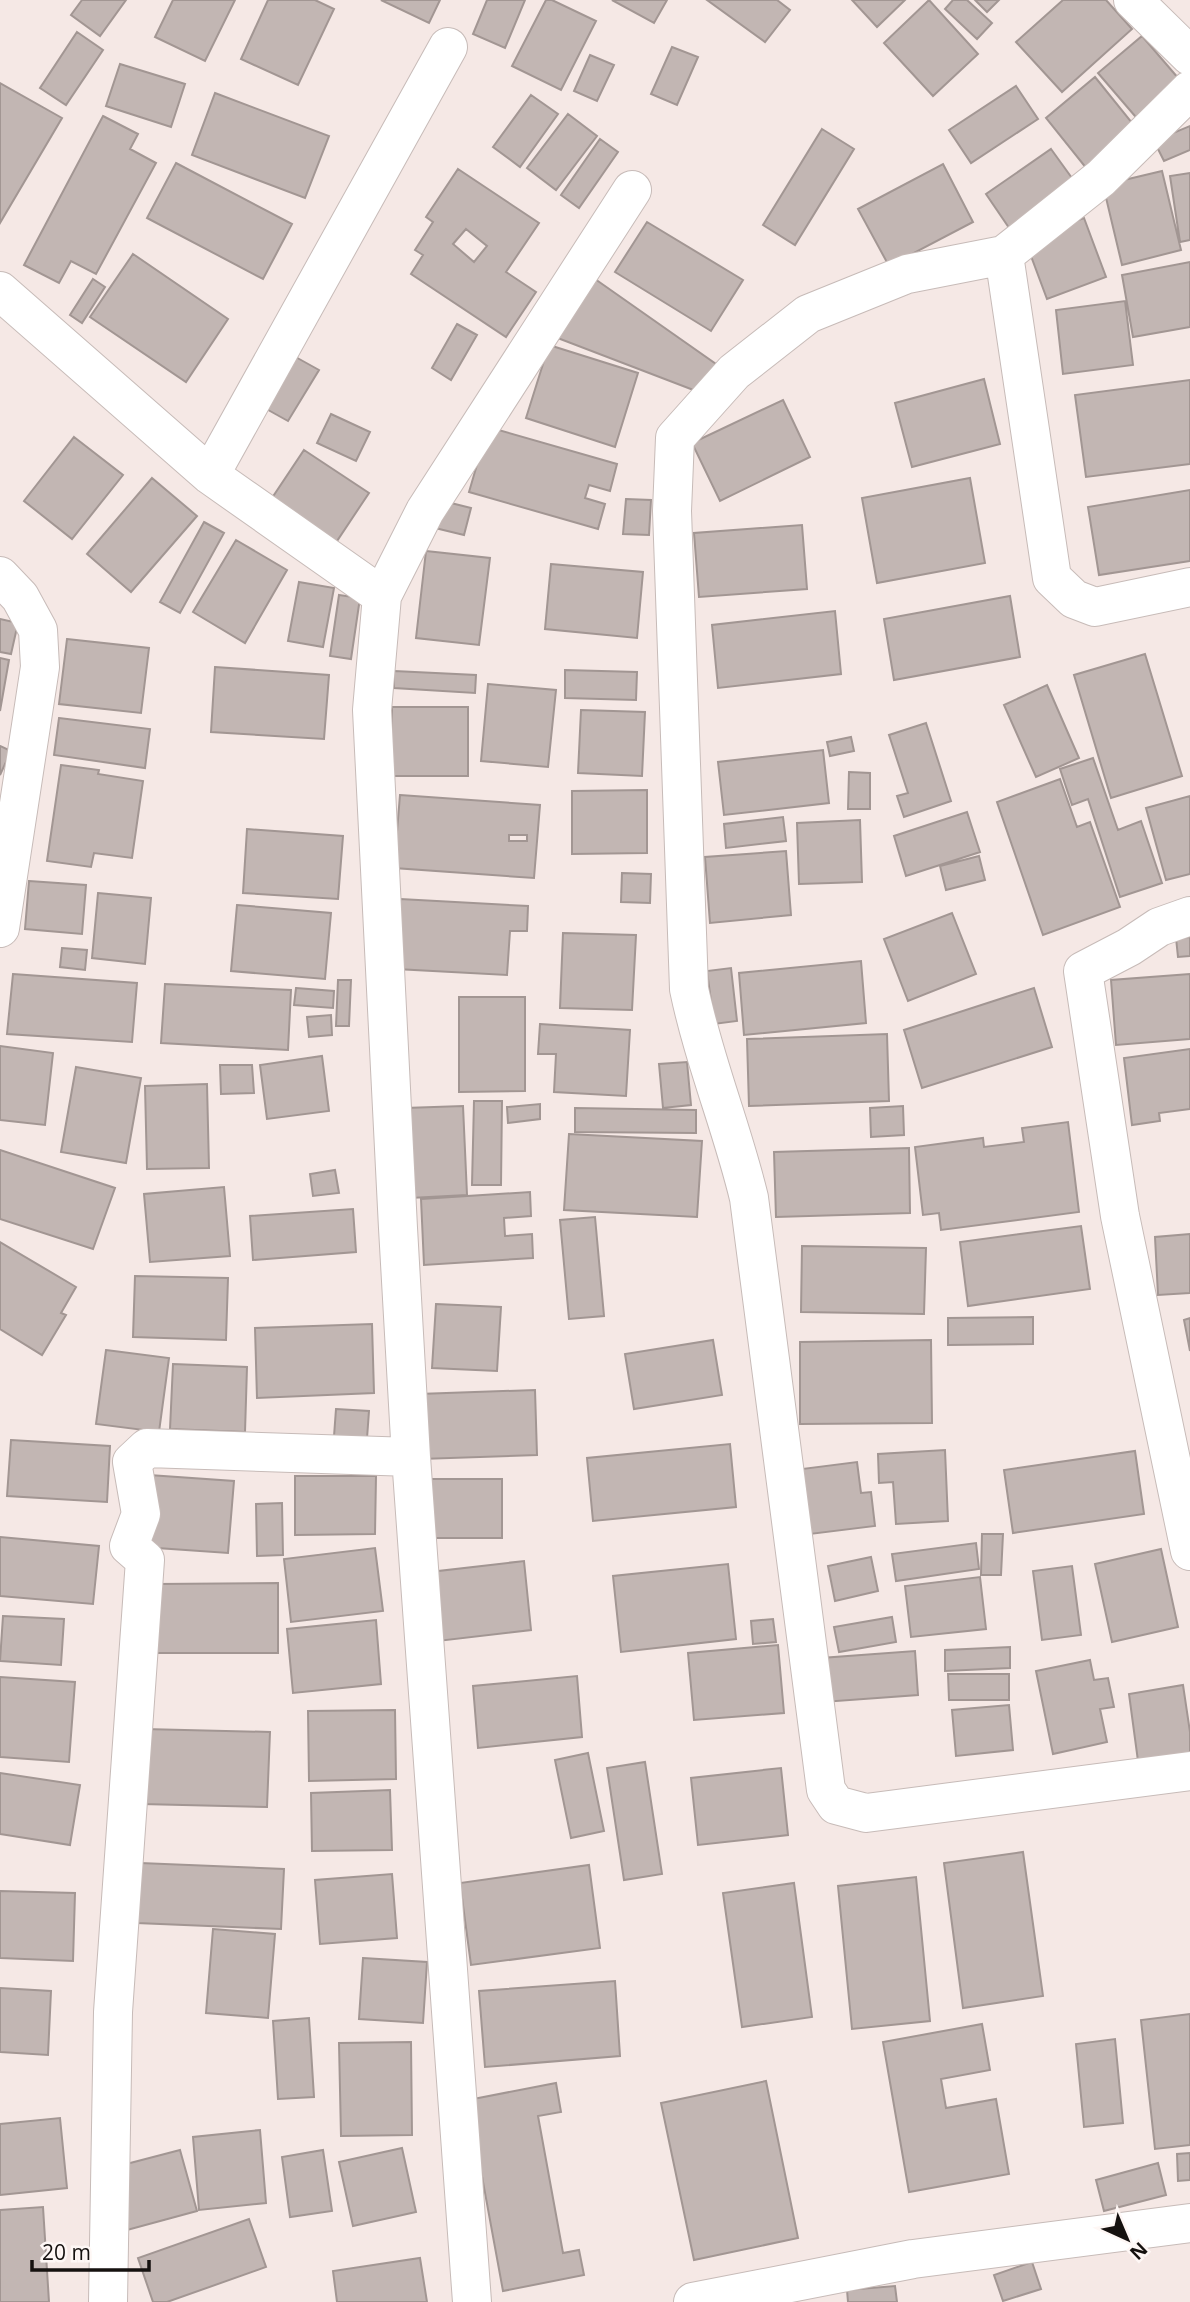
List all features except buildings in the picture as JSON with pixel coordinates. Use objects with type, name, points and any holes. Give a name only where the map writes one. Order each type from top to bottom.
[{"type":"street","points":[[1133,0],[1190,56]]},
{"type":"street","points":[[210,475],[448,47]]},
{"type":"street","points":[[1190,90],[1101,178],[1004,254],[907,274],[808,314],[734,372],[675,438],[672,511],[689,989],[698,1032],[739,1156],[749,1198],[826,1790],[836,1805],[866,1813],[1190,1771]]},
{"type":"street","points":[[472,2302],[411,1457],[372,710],[382,596],[425,511],[632,190]]},
{"type":"street","points":[[1004,254],[1052,578],[1074,599],[1095,607],[1190,587]]},
{"type":"street","points":[[0,291],[210,475],[382,596]]},
{"type":"street","points":[[0,576],[20,597],[38,630],[40,667],[7,839],[0,928]]},
{"type":"street","points":[[1190,916],[1159,927],[1129,947],[1083,971],[1120,1216],[1190,1551]]},
{"type":"street","points":[[108,2302],[113,2012],[145,1560],[130,1546],[141,1514],[132,1462],[147,1448],[411,1457]]},
{"type":"street","points":[[693,2302],[913,2259],[1190,2223]]}]
